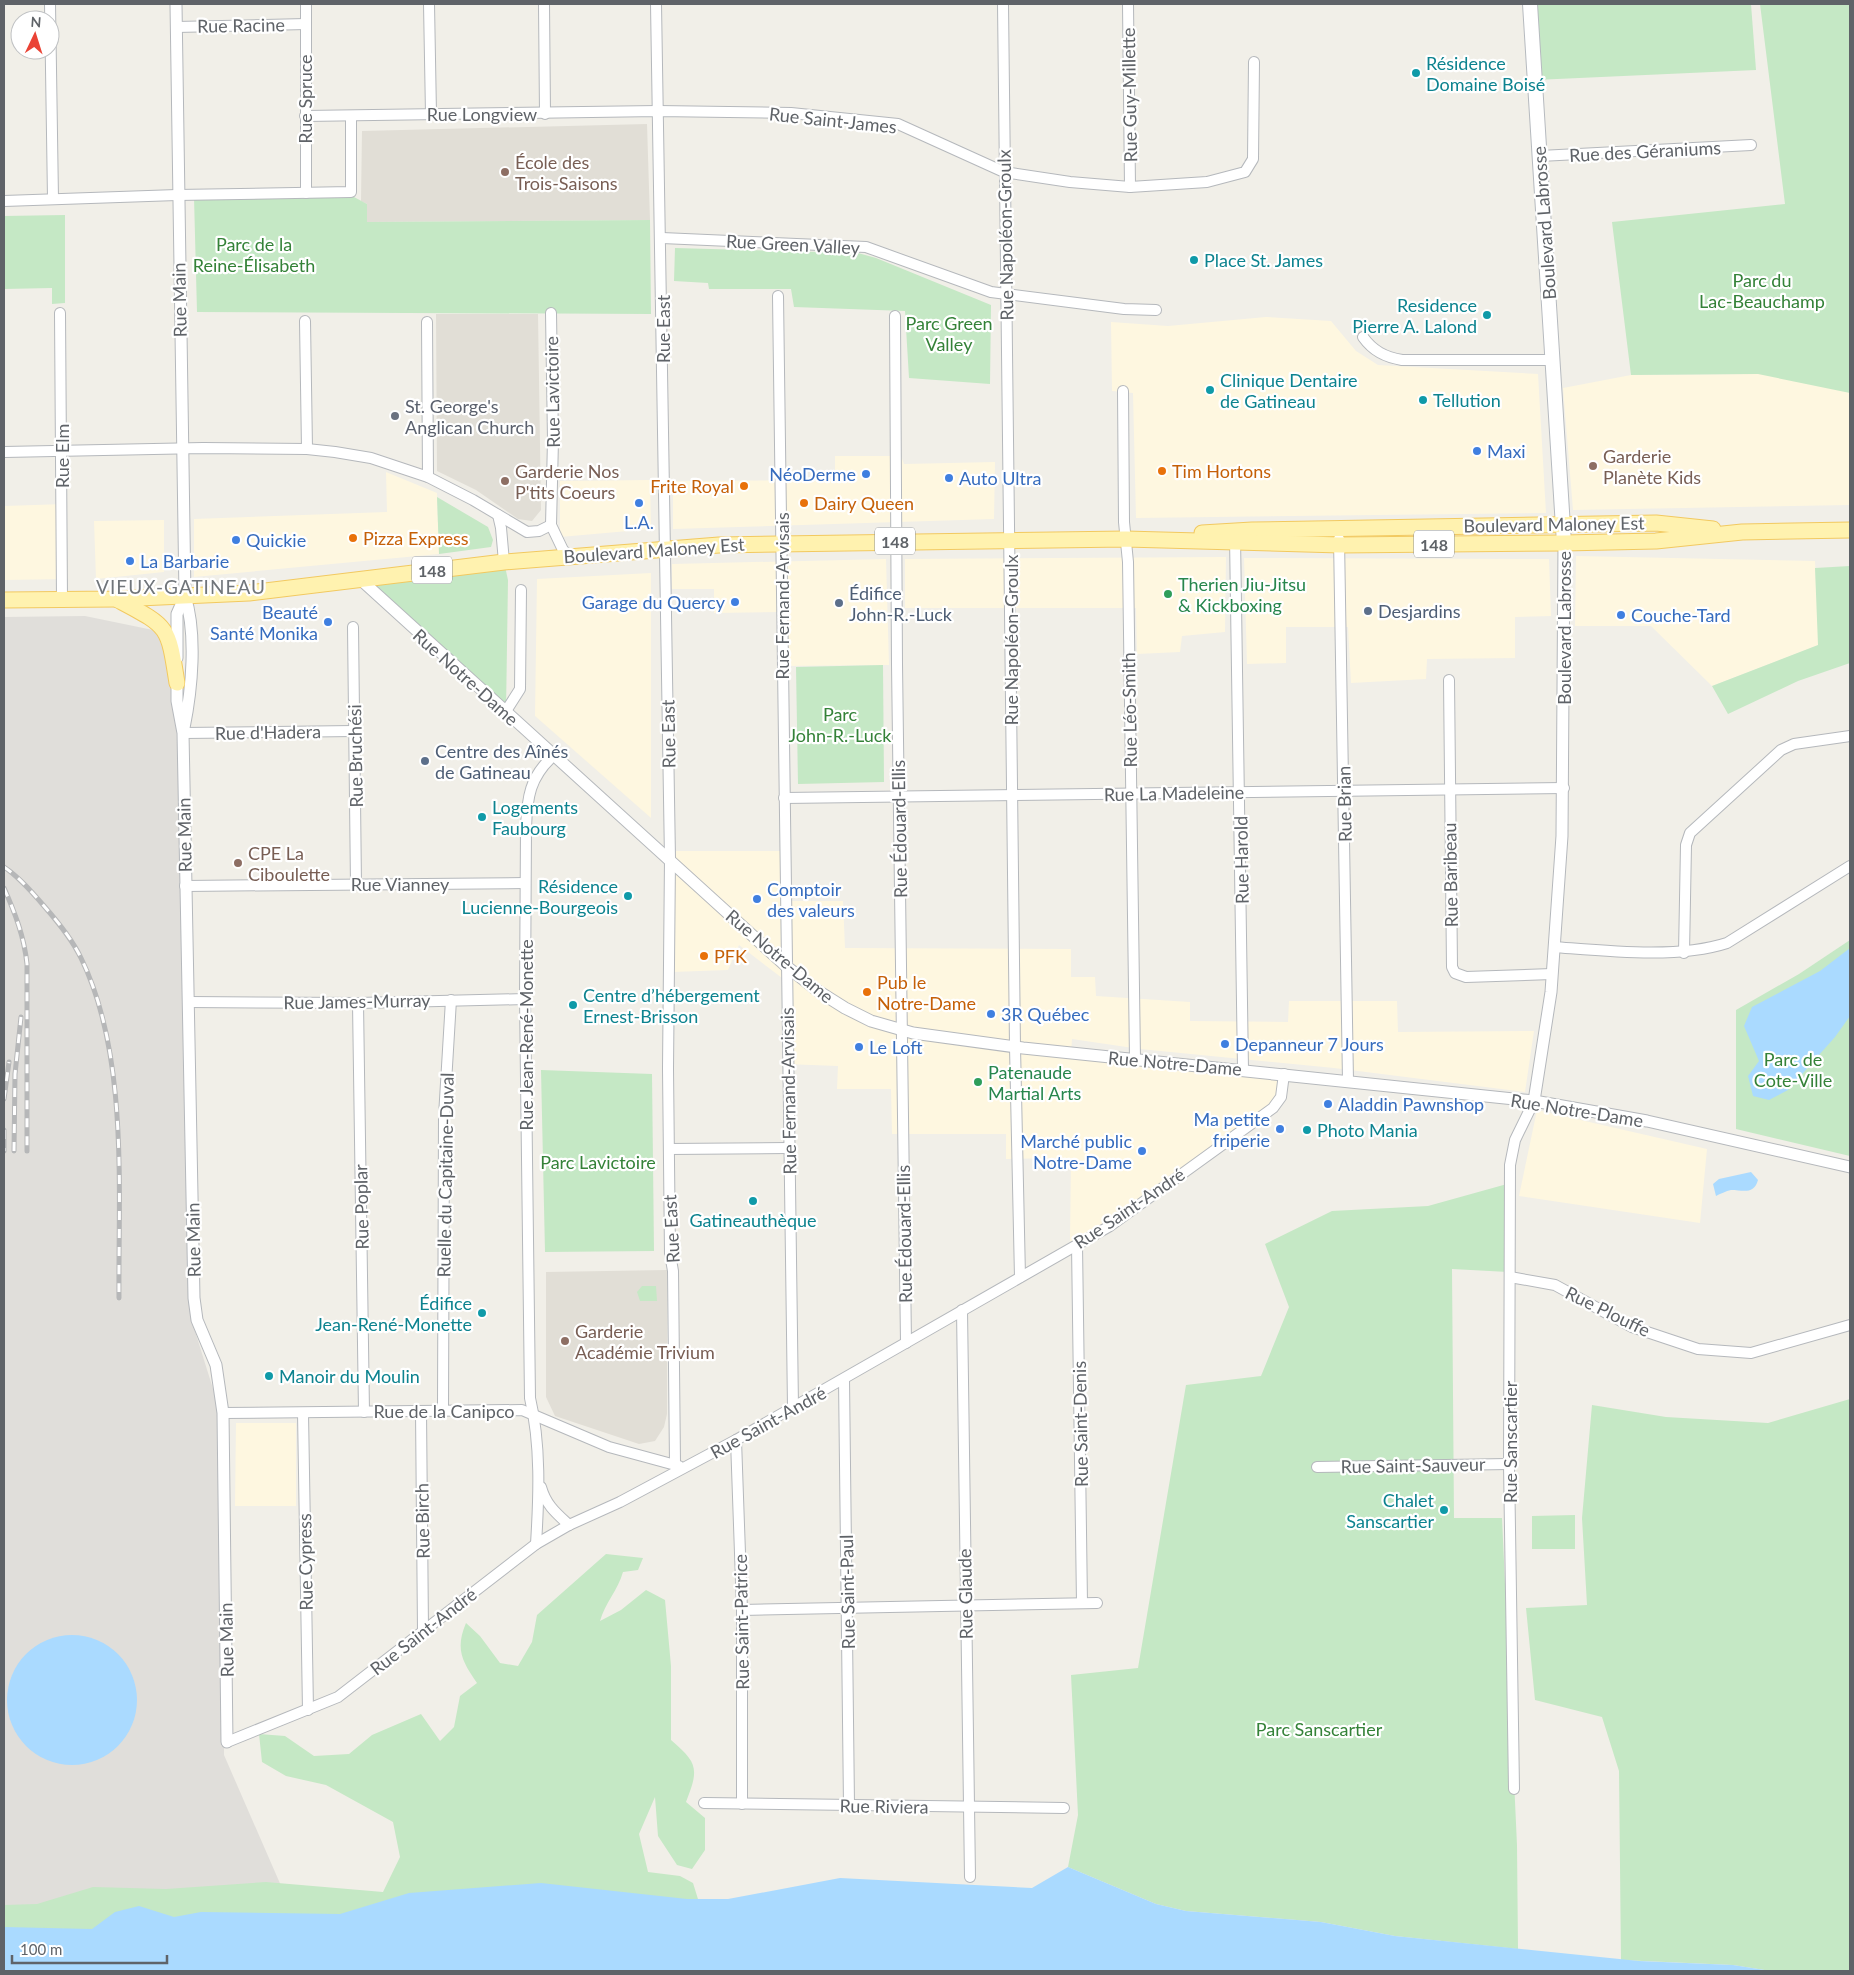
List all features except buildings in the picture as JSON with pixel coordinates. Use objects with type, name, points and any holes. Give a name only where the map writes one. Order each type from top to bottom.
[{"type":"main road","name":"Boulevard Labrosse","points":[[1530,4],[1564,543]]},
{"type":"main road","name":"Boulevard Maloney Est","points":[[185,596],[249,593],[569,555],[664,548],[781,543],[1235,537],[1338,528],[1562,524],[1656,523],[1742,532]]},
{"type":"main road","name":"Boulevard Maloney Est","points":[[1235,537],[1340,545],[1564,543],[1656,541],[1742,532],[1850,530]]},
{"type":"main road","name":"148","points":[[4,600],[185,596]]},
{"type":"main road","points":[[117,599],[142,611],[162,626],[172,655],[177,683]]},
{"type":"street","points":[[50,4],[53,199]]},
{"type":"street","name":"Rue Main","points":[[176,4],[177,194],[185,596],[191,614],[190,700],[183,733]]},
{"type":"street","name":"Rue Spruce","points":[[306,4],[306,193]]},
{"type":"street","points":[[429,4],[431,114]]},
{"type":"street","points":[[544,4],[545,114]]},
{"type":"street","name":"Rue East","points":[[656,4],[662,238],[664,548],[670,859],[668,1149],[670,1254],[673,1270],[679,1466]]},
{"type":"street","name":"Rue Napoléon-Groulx","points":[[1003,4],[1015,1047],[1020,1277]]},
{"type":"street","name":"Rue Guy-Millette","points":[[1128,4],[1130,187]]},
{"type":"street","name":"Rue Racine","points":[[176,27],[306,24]]},
{"type":"street","name":"Rue Saint-James","points":[[658,111],[791,114],[898,124],[1004,172],[1070,182],[1130,187],[1207,182],[1245,172],[1253,159],[1254,62]]},
{"type":"street","name":"Rue Longview","points":[[305,116],[658,111]]},
{"type":"street","points":[[4,201],[177,194],[351,192],[351,116]]},
{"type":"street","name":"Rue des Géraniums","points":[[1540,156],[1751,146]]},
{"type":"street","name":"Rue Green Valley","points":[[662,238],[866,247],[991,292],[1124,309],[1156,310]]},
{"type":"street","name":"Rue Fernand-Arvisais","points":[[778,296],[786,966],[794,1407]]},
{"type":"street","name":"Rue Elm","points":[[60,312],[62,600]]},
{"type":"street","name":"Rue Lavictoire","points":[[551,313],[553,440],[551,524],[563,550],[569,555]]},
{"type":"street","name":"Rue Édouard-Ellis","points":[[895,316],[898,796],[906,1343]]},
{"type":"street","points":[[304,321],[307,449]]},
{"type":"street","points":[[427,322],[428,477]]},
{"type":"street","points":[[1363,337],[1374,350],[1390,358],[1402,360],[1552,360]]},
{"type":"street","name":"Rue Léo-Smith","points":[[1123,391],[1124,522],[1128,562],[1135,1060]]},
{"type":"street","points":[[4,452],[307,449],[371,458],[428,477],[527,532],[539,531],[551,524]]},
{"type":"street","points":[[498,515],[502,528],[504,562]]},
{"type":"street","name":"Rue Brian","points":[[1338,528],[1340,545],[1340,670],[1345,791],[1348,1081]]},
{"type":"street","name":"Rue Harold","points":[[1235,537],[1243,1069]]},
{"type":"street","name":"Boulevard Labrosse","points":[[1534,1101],[1545,1038],[1552,974],[1564,788],[1564,543]]},
{"type":"street","name":"Rue Notre-Dame","points":[[360,579],[786,966],[818,991],[871,1021],[901,1031],[1015,1047],[1243,1069],[1534,1101],[1647,1121],[1850,1167]]},
{"type":"street","points":[[506,711],[516,699],[521,682],[521,590]]},
{"type":"street","name":"Rue Main","points":[[185,596],[177,614],[177,701],[183,733],[194,1298],[197,1320],[216,1366],[223,1413],[227,1742]]},
{"type":"street","name":"Rue Bruchési","points":[[353,627],[356,884]]},
{"type":"street","name":"Rue Baribeau","points":[[1449,680],[1452,967],[1455,973],[1466,977],[1552,974]]},
{"type":"street","name":"Rue d'Hadera","points":[[183,733],[354,731]]},
{"type":"street","points":[[1684,953],[1686,845],[1690,833],[1781,750],[1794,744],[1850,736]]},
{"type":"street","name":"Rue Jean-René-Monette","points":[[536,1544],[538,1472],[534,1414],[530,1388],[525,884],[528,792],[540,768],[553,756]]},
{"type":"street","name":"Rue La Madeleine","points":[[784,798],[1564,788]]},
{"type":"street","points":[[1554,948],[1684,953],[1706,950],[1727,943],[1850,866]]},
{"type":"street","name":"Rue Vianney","points":[[185,886],[525,884]]},
{"type":"street","name":"Rue James-Murray","points":[[189,1002],[358,1002],[525,999]]},
{"type":"street","name":"Ruelle du Capitaine-Duval","points":[[443,1410],[444,1116],[450,1000]]},
{"type":"street","name":"Rue Poplar","points":[[358,1002],[364,1412]]},
{"type":"street","name":"Rue Saint-André","points":[[227,1742],[338,1697],[536,1544],[569,1525],[620,1502],[679,1466],[736,1440],[1128,1214],[1204,1156],[1273,1108],[1281,1097],[1284,1074]]},
{"type":"street","name":"Rue Sanscartier","points":[[1514,1788],[1509,1464],[1510,1165],[1515,1140],[1534,1101]]},
{"type":"street","points":[[668,1149],[789,1148]]},
{"type":"street","name":"Rue Saint-Denis","points":[[1077,1245],[1082,1603]]},
{"type":"street","name":"Rue Plouffe","points":[[1510,1276],[1555,1285],[1632,1327],[1698,1350],[1751,1353],[1850,1325]]},
{"type":"street","name":"Rue Glaude","points":[[962,1310],[970,1877]]},
{"type":"street","name":"Rue Saint-Paul","points":[[844,1379],[849,1805]]},
{"type":"street","name":"Rue Birch","points":[[421,1410],[423,1631]]},
{"type":"street","name":"Rue de la Canipco","points":[[223,1413],[522,1410],[534,1414],[564,1430],[609,1447],[679,1466]]},
{"type":"street","name":"Rue Cypress","points":[[303,1413],[308,1710]]},
{"type":"street","name":"Rue Saint-Patrice","points":[[736,1440],[742,1610],[742,1804]]},
{"type":"street","name":"Rue Saint-Sauveur","points":[[1317,1468],[1509,1464]]},
{"type":"street","name":"Rue Jean-René-Monette","points":[[538,1472],[544,1499],[550,1508],[569,1525]]},
{"type":"street","points":[[742,1610],[1097,1603]]},
{"type":"street","name":"Rue Riviera","points":[[704,1804],[1064,1808]]},
{"type":"shaded area","name":"École des Trois-Saisons","points":[[647,124],[650,220],[367,222],[367,204],[361,201],[362,131]]},
{"type":"shaded area","points":[[436,314],[538,314],[541,510],[532,521],[518,519],[476,490],[437,471]]},
{"type":"shaded area","points":[[1266,317],[1331,321],[1356,351],[1378,365],[1538,374],[1546,513],[1136,518],[1133,393],[1112,391],[1111,322],[1168,326]]},
{"type":"shaded area","points":[[1850,373],[1850,505],[1573,510],[1563,388],[1631,375]]},
{"type":"shaded area","points":[[835,456],[901,456],[904,464],[995,462],[994,519],[673,529],[673,481],[835,480]]},
{"type":"shaded area","points":[[386,472],[437,493],[439,554],[194,577],[194,519],[387,512]]},
{"type":"shaded area","points":[[650,480],[651,529],[560,537],[560,481]]},
{"type":"shaded area","points":[[65,504],[68,579],[4,580],[4,506]]},
{"type":"shaded area","points":[[164,520],[164,572],[96,579],[94,521]]},
{"type":"shaded area","points":[[1576,556],[1815,561],[1819,645],[1712,686],[1651,626],[1575,626]]},
{"type":"shaded area","points":[[1226,557],[1225,632],[1182,636],[1180,652],[1137,654],[1136,608],[905,608],[905,559]]},
{"type":"shaded area","points":[[1244,558],[1549,559],[1551,616],[1515,617],[1515,658],[1427,659],[1426,679],[1351,683],[1348,627],[1286,627],[1286,663],[1247,664]]},
{"type":"shaded area","points":[[886,559],[889,665],[782,666],[780,612],[714,613],[714,589],[672,589],[672,564]]},
{"type":"shaded area","points":[[651,573],[651,818],[535,716],[537,579]]},
{"type":"shaded area","points":[[85,616],[153,630],[169,642],[176,718],[190,1086],[194,1328],[225,1427],[224,1755],[302,1934],[4,1948],[4,617]]},
{"type":"shaded area","points":[[676,851],[784,851],[785,901],[843,901],[845,948],[1071,949],[1071,977],[1095,977],[1096,996],[1190,1002],[1190,1021],[1288,1022],[1289,1001],[1397,1001],[1398,1032],[1534,1031],[1525,1092],[1334,1068],[1140,1049],[1072,1039],[1071,1053],[1284,1074],[1281,1097],[1077,1245],[1070,1241],[1071,1158],[1006,1159],[1006,1134],[892,1134],[891,1089],[837,1089],[838,1066],[785,1064],[782,978],[739,945],[728,970],[672,972]]},
{"type":"shaded area","points":[[1537,1110],[1707,1149],[1700,1223],[1519,1196]]},
{"type":"shaded area","points":[[667,1270],[667,1414],[664,1427],[655,1441],[639,1444],[555,1416],[546,1397],[546,1272]]},
{"type":"shaded area","points":[[236,1423],[296,1423],[296,1506],[235,1506]]},
{"type":"green space","points":[[1530,4],[1751,4],[1756,70],[1535,80]]},
{"type":"green space","name":"Parc du Lac-Beauchamp","points":[[1760,4],[1850,4],[1850,393],[1758,374],[1631,375],[1612,222],[1785,204]]},
{"type":"green space","name":"Parc de la Reine-Élisabeth","points":[[194,197],[354,197],[367,204],[367,222],[650,220],[651,314],[197,312]]},
{"type":"green space","points":[[65,215],[65,303],[52,304],[52,288],[4,289],[4,216]]},
{"type":"green space","name":"Parc Green Valley","points":[[675,248],[858,253],[876,258],[991,305],[990,384],[909,378],[905,311],[794,307],[791,289],[709,289],[708,283],[674,281]]},
{"type":"green space","points":[[437,497],[488,527],[493,540],[491,547],[439,554]]},
{"type":"green space","points":[[504,562],[508,580],[506,711],[360,579]]},
{"type":"green space","points":[[1850,566],[1850,663],[1798,681],[1728,714],[1712,686],[1818,645],[1815,568]]},
{"type":"green space","name":"Parc John-R.-Luck","points":[[883,665],[884,782],[798,784],[796,667]]},
{"type":"green space","name":"Parc de Cote-Ville","points":[[1850,940],[1850,1156],[1736,1129],[1736,1010],[1799,974]]},
{"type":"green space","name":"Parc Lavictoire","points":[[541,1070],[652,1074],[654,1251],[545,1252]]},
{"type":"green space","name":"Parc Sanscartier","points":[[1507,1184],[1508,1272],[1452,1269],[1454,1518],[1502,1518],[1517,1845],[1518,1949],[1395,1936],[1321,1922],[1186,1911],[1156,1904],[1068,1867],[1078,1815],[1071,1675],[1138,1668],[1186,1385],[1261,1376],[1289,1307],[1265,1244],[1332,1211],[1428,1206]]},
{"type":"green space","points":[[642,1286],[656,1286],[657,1301],[640,1301],[637,1292]]},
{"type":"green space","points":[[1850,1399],[1850,1971],[1771,1971],[1733,1965],[1621,1960],[1619,1771],[1602,1717],[1535,1700],[1526,1608],[1587,1605],[1582,1518],[1592,1405],[1666,1417],[1768,1423]]},
{"type":"green space","points":[[1575,1515],[1575,1549],[1532,1549],[1532,1516]]},
{"type":"green space","points":[[606,1554],[643,1558],[638,1570],[623,1572],[600,1621],[621,1610],[646,1590],[665,1600],[671,1666],[671,1740],[687,1755],[694,1767],[693,1782],[686,1802],[705,1818],[705,1850],[692,1869],[677,1865],[658,1836],[655,1797],[639,1834],[648,1872],[680,1876],[693,1883],[702,1912],[410,1917],[90,1936],[4,1938],[4,1905],[37,1904],[93,1887],[166,1889],[266,1882],[383,1892],[400,1857],[393,1822],[326,1785],[286,1776],[262,1762],[259,1734],[285,1736],[314,1756],[349,1754],[372,1735],[421,1714],[440,1741],[454,1727],[460,1696],[477,1683],[467,1668],[462,1654],[461,1640],[466,1623],[480,1636],[500,1663],[518,1666],[532,1642],[537,1615]]},
{"type":"water","points":[[1850,948],[1850,1016],[1835,1037],[1788,1090],[1769,1100],[1753,1096],[1748,1076],[1759,1061],[1744,1026],[1752,1007],[1820,971]]},
{"type":"water","points":[[1751,1172],[1758,1180],[1754,1188],[1748,1191],[1731,1190],[1716,1196],[1713,1184],[1719,1179]]},
{"type":"water","points":[[72,1635],[85,1636],[97,1640],[118,1654],[132,1675],[136,1687],[136,1713],[132,1725],[118,1746],[97,1760],[85,1764],[72,1765],[59,1764],[47,1760],[26,1746],[12,1725],[8,1713],[7,1700],[8,1687],[12,1675],[26,1654],[47,1640],[59,1636]]},
{"type":"water","points":[[1068,1867],[1156,1904],[1186,1911],[1321,1922],[1395,1936],[1639,1961],[1733,1965],[1771,1971],[4,1971],[4,1927],[92,1929],[115,1912],[139,1906],[174,1917],[201,1912],[340,1914],[409,1893],[541,1883],[687,1899],[728,1899],[840,1878],[1032,1888]]},
{"type":"railway","points":[[4,867],[30,890],[64,931],[81,958],[96,996],[107,1038],[114,1081],[118,1125],[119,1298]]},
{"type":"railway","points":[[4,888],[24,944],[27,964],[27,1151]]},
{"type":"railway","points":[[14,1151],[15,1074],[21,1017]]},
{"type":"railway","points":[[4,1099],[9,1062]]},
{"type":"railway","points":[[4,1130],[4,1151]]},
{"type":"place","name":"Résidence Domaine Boisé","points":[[1416,73]]},
{"type":"place","name":"École des Trois-Saisons","points":[[505,172]]},
{"type":"place","name":"Place St. James","points":[[1194,260]]},
{"type":"place","name":"Residence Pierre A. Lalond","points":[[1487,315]]},
{"type":"place","name":"Clinique Dentaire de Gatineau","points":[[1210,390]]},
{"type":"place","name":"Tellution","points":[[1423,400]]},
{"type":"place","name":"St. George's Anglican Church","points":[[395,416]]},
{"type":"place","name":"Maxi","points":[[1477,451]]},
{"type":"place","name":"Garderie Planète Kids","points":[[1593,466]]},
{"type":"place","name":"Tim Hortons","points":[[1162,471]]},
{"type":"place","name":"NéoDerme","points":[[866,474]]},
{"type":"place","name":"Auto Ultra","points":[[949,478]]},
{"type":"place","name":"Garderie Nos P'tits Coeurs","points":[[505,481]]},
{"type":"place","name":"Frite Royal","points":[[744,486]]},
{"type":"place","name":"L.A.","points":[[639,503]]},
{"type":"place","name":"Dairy Queen","points":[[804,503]]},
{"type":"place","name":"Pizza Express","points":[[353,538]]},
{"type":"place","name":"Quickie","points":[[236,540]]},
{"type":"place","name":"La Barbarie","points":[[130,561]]},
{"type":"place","name":"Therien Jiu-Jitsu & Kickboxing","points":[[1168,594]]},
{"type":"place","name":"Garage du Quercy","points":[[735,602]]},
{"type":"place","name":"Édifice John-R.-Luck","points":[[839,603]]},
{"type":"place","name":"Desjardins","points":[[1368,611]]},
{"type":"place","name":"Couche-Tard","points":[[1621,615]]},
{"type":"place","name":"Beauté Santé Monika","points":[[328,622]]},
{"type":"place","name":"Centre des Aînés de Gatineau","points":[[425,761]]},
{"type":"place","name":"Logements Faubourg","points":[[482,817]]},
{"type":"place","name":"CPE La Ciboulette","points":[[238,863]]},
{"type":"place","name":"Résidence Lucienne-Bourgeois","points":[[628,896]]},
{"type":"place","name":"Comptoir des valeurs","points":[[757,899]]},
{"type":"place","name":"PFK","points":[[704,956]]},
{"type":"place","name":"Pub le Notre-Dame","points":[[867,992]]},
{"type":"place","name":"Centre d’hébergement Ernest-Brisson","points":[[573,1005]]},
{"type":"place","name":"3R Québec","points":[[991,1014]]},
{"type":"place","name":"Depanneur 7 Jours","points":[[1225,1044]]},
{"type":"place","name":"Le Loft","points":[[859,1047]]},
{"type":"place","name":"Patenaude Martial Arts","points":[[978,1082]]},
{"type":"place","name":"Aladdin Pawnshop","points":[[1328,1104]]},
{"type":"place","name":"Ma petite friperie","points":[[1280,1129]]},
{"type":"place","name":"Photo Mania","points":[[1307,1130]]},
{"type":"place","name":"Marché public Notre-Dame","points":[[1142,1151]]},
{"type":"place","name":"Gatineauthèque","points":[[753,1201]]},
{"type":"place","name":"Édifice Jean-René-Monette","points":[[482,1313]]},
{"type":"place","name":"Garderie Académie Trivium","points":[[565,1341]]},
{"type":"place","name":"Manoir du Moulin","points":[[269,1376]]},
{"type":"place","name":"Chalet Sanscartier","points":[[1444,1510]]},
{"type":"district","name":"VIEUX-GATINEAU","points":[[181,586]]}]
